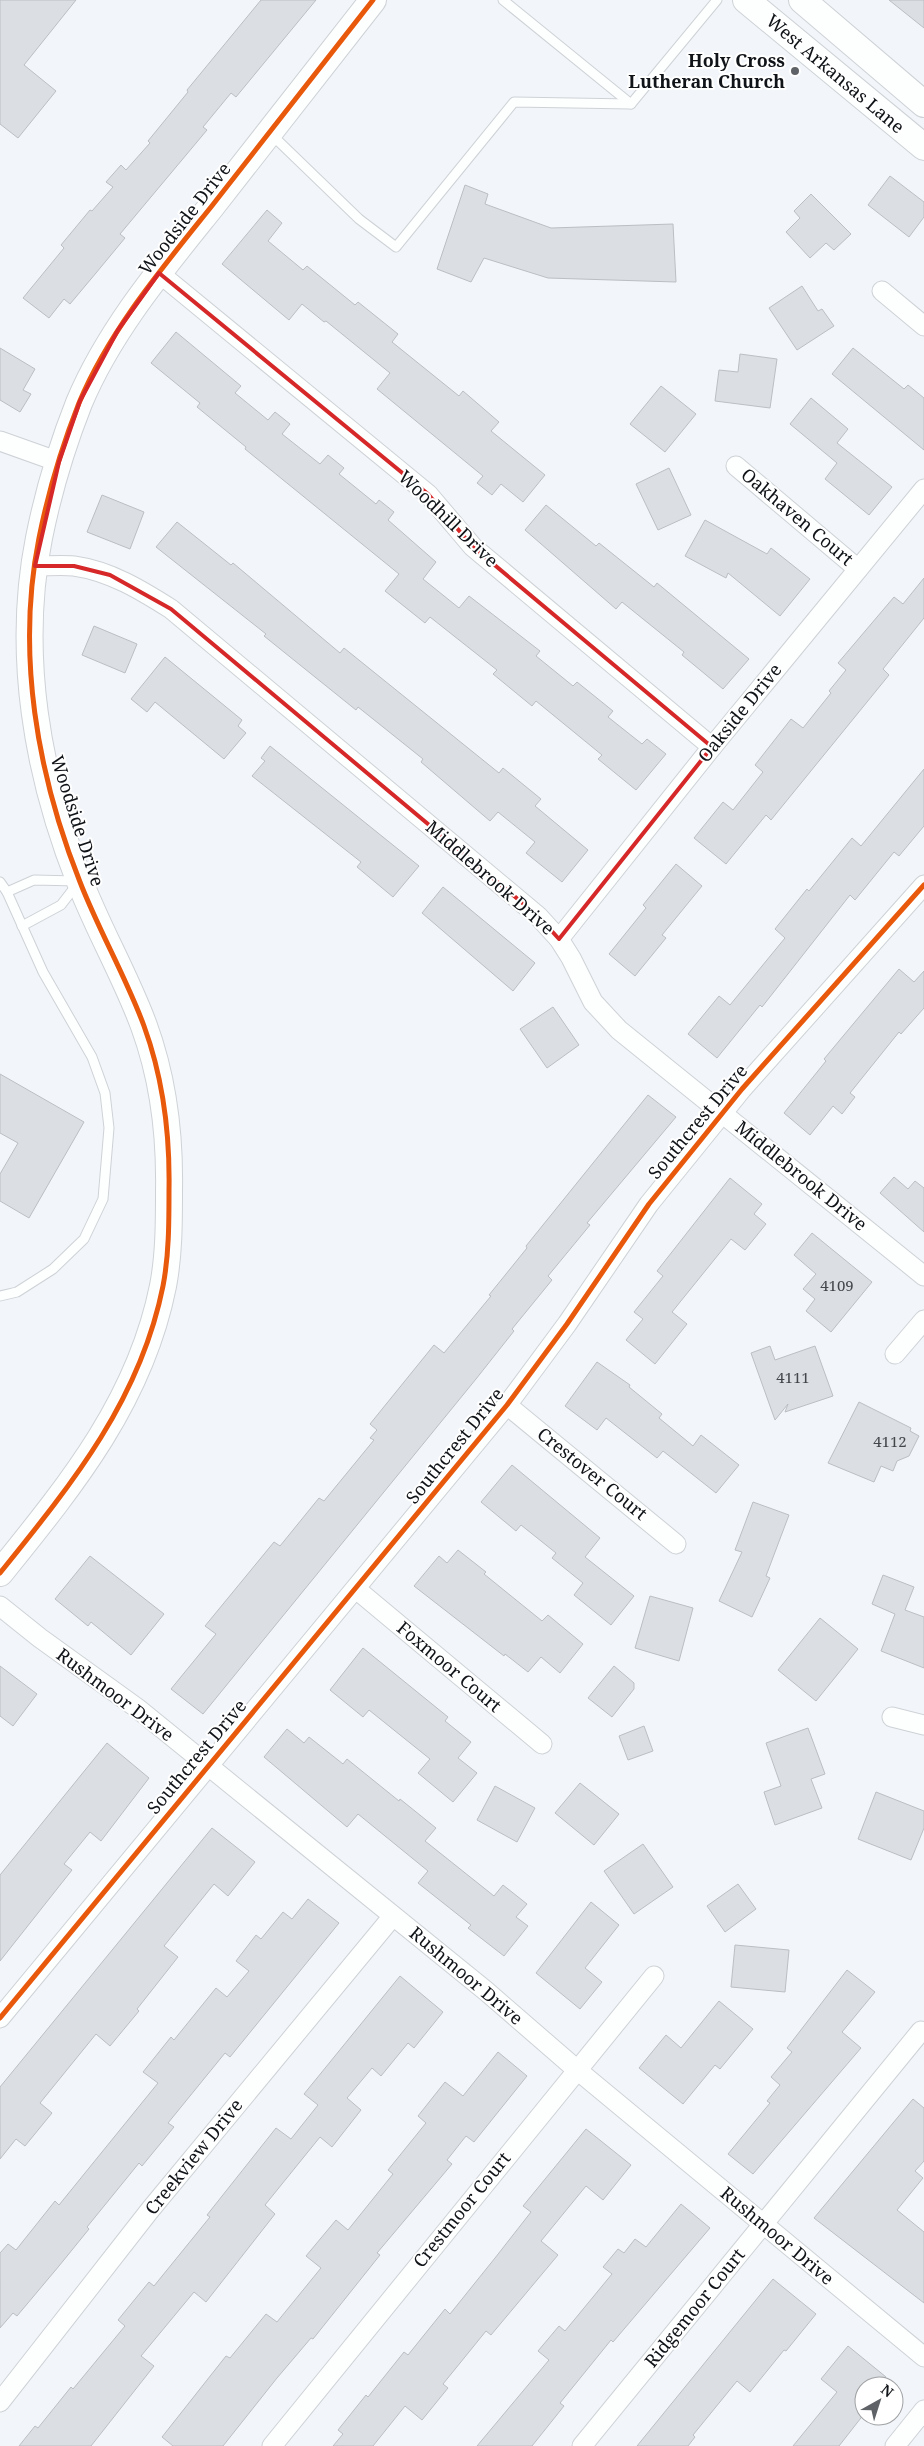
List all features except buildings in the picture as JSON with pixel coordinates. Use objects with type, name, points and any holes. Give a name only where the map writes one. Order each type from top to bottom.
[{"type":"street","name":"Woodside Drive","points":[[0,1573],[67,1490],[98,1444],[130,1386],[149,1334],[163,1286],[168,1242],[170,1169],[164,1104],[155,1060],[130,991],[79,881],[47,783],[34,719],[29,642],[39,538],[58,462],[80,401],[118,330],[159,272],[373,0]]},
{"type":"street","name":"West Arkansas Lane","points":[[746,0],[924,147]]},
{"type":"street","name":"West Arkansas Lane","points":[[802,0],[924,104]]},
{"type":"street","name":"Woodhill Drive","points":[[159,272],[428,494],[474,547],[712,747]]},
{"type":"street","points":[[882,291],[924,326]]},
{"type":"street","points":[[0,441],[58,462]]},
{"type":"street","name":"Oakhaven Court","points":[[736,466],[858,568]]},
{"type":"street","name":"Oakside Drive","points":[[559,939],[712,747],[924,490]]},
{"type":"street","name":"Middlebrook Drive","points":[[35,566],[74,566],[110,575],[140,589],[171,609],[538,916],[559,939],[593,1002],[620,1030],[924,1276]]},
{"type":"street","name":"Southcrest Drive","points":[[0,2018],[507,1405],[567,1324],[649,1204],[742,1089],[924,885]]},
{"type":"street","points":[[895,1354],[924,1320]]},
{"type":"street","name":"Crestover Court","points":[[507,1405],[676,1544]]},
{"type":"street","name":"Foxmoor Court","points":[[356,1589],[542,1744]]},
{"type":"street","name":"Rushmoor Drive","points":[[0,1606],[40,1638],[137,1708],[486,1991],[576,2069],[924,2357]]},
{"type":"street","points":[[892,1717],[924,1726]]},
{"type":"street","name":"Creekview Drive","points":[[0,2402],[150,2210],[393,1916]]},
{"type":"street","name":"Crestmoor Court","points":[[272,2446],[576,2069],[654,1976]]},
{"type":"street","name":"Ridgemoor Court","points":[[582,2446],[921,2031]]},
{"type":"street","points":[[895,2446],[924,2410]]},
{"type":"lane","points":[[503,0],[631,104]]},
{"type":"lane","points":[[631,104],[717,0]]},
{"type":"lane","points":[[269,132],[359,219],[396,247],[514,102],[631,104]]},
{"type":"lane","points":[[7,892],[34,880],[79,881]]},
{"type":"lane","points":[[22,926],[61,905],[79,881]]},
{"type":"lane","points":[[0,882],[7,892],[42,972],[92,1058],[106,1093],[109,1128],[102,1199],[84,1240],[53,1270],[17,1292],[0,1296]]},
{"type":"highlighted area","points":[[159,273],[428,494],[473,547],[712,747],[559,939],[538,916],[171,609],[110,575],[74,566],[35,566],[59,462],[80,401],[118,330]]},
{"type":"cycle path","points":[[0,1573],[77,1474],[100,1440],[120,1404],[138,1367],[152,1328],[163,1286],[168,1238],[169,1169],[167,1128],[161,1086],[151,1046],[137,1008],[80,882],[52,799],[42,756],[35,713],[30,625],[32,581],[47,504],[56,470],[79,403],[91,376],[121,325],[156,277],[373,0]]},
{"type":"cycle path","points":[[0,2018],[507,1405],[567,1324],[649,1204],[742,1089],[924,885]]},
{"type":"place","name":"Holy Cross Lutheran Church","points":[[795,71]]}]
